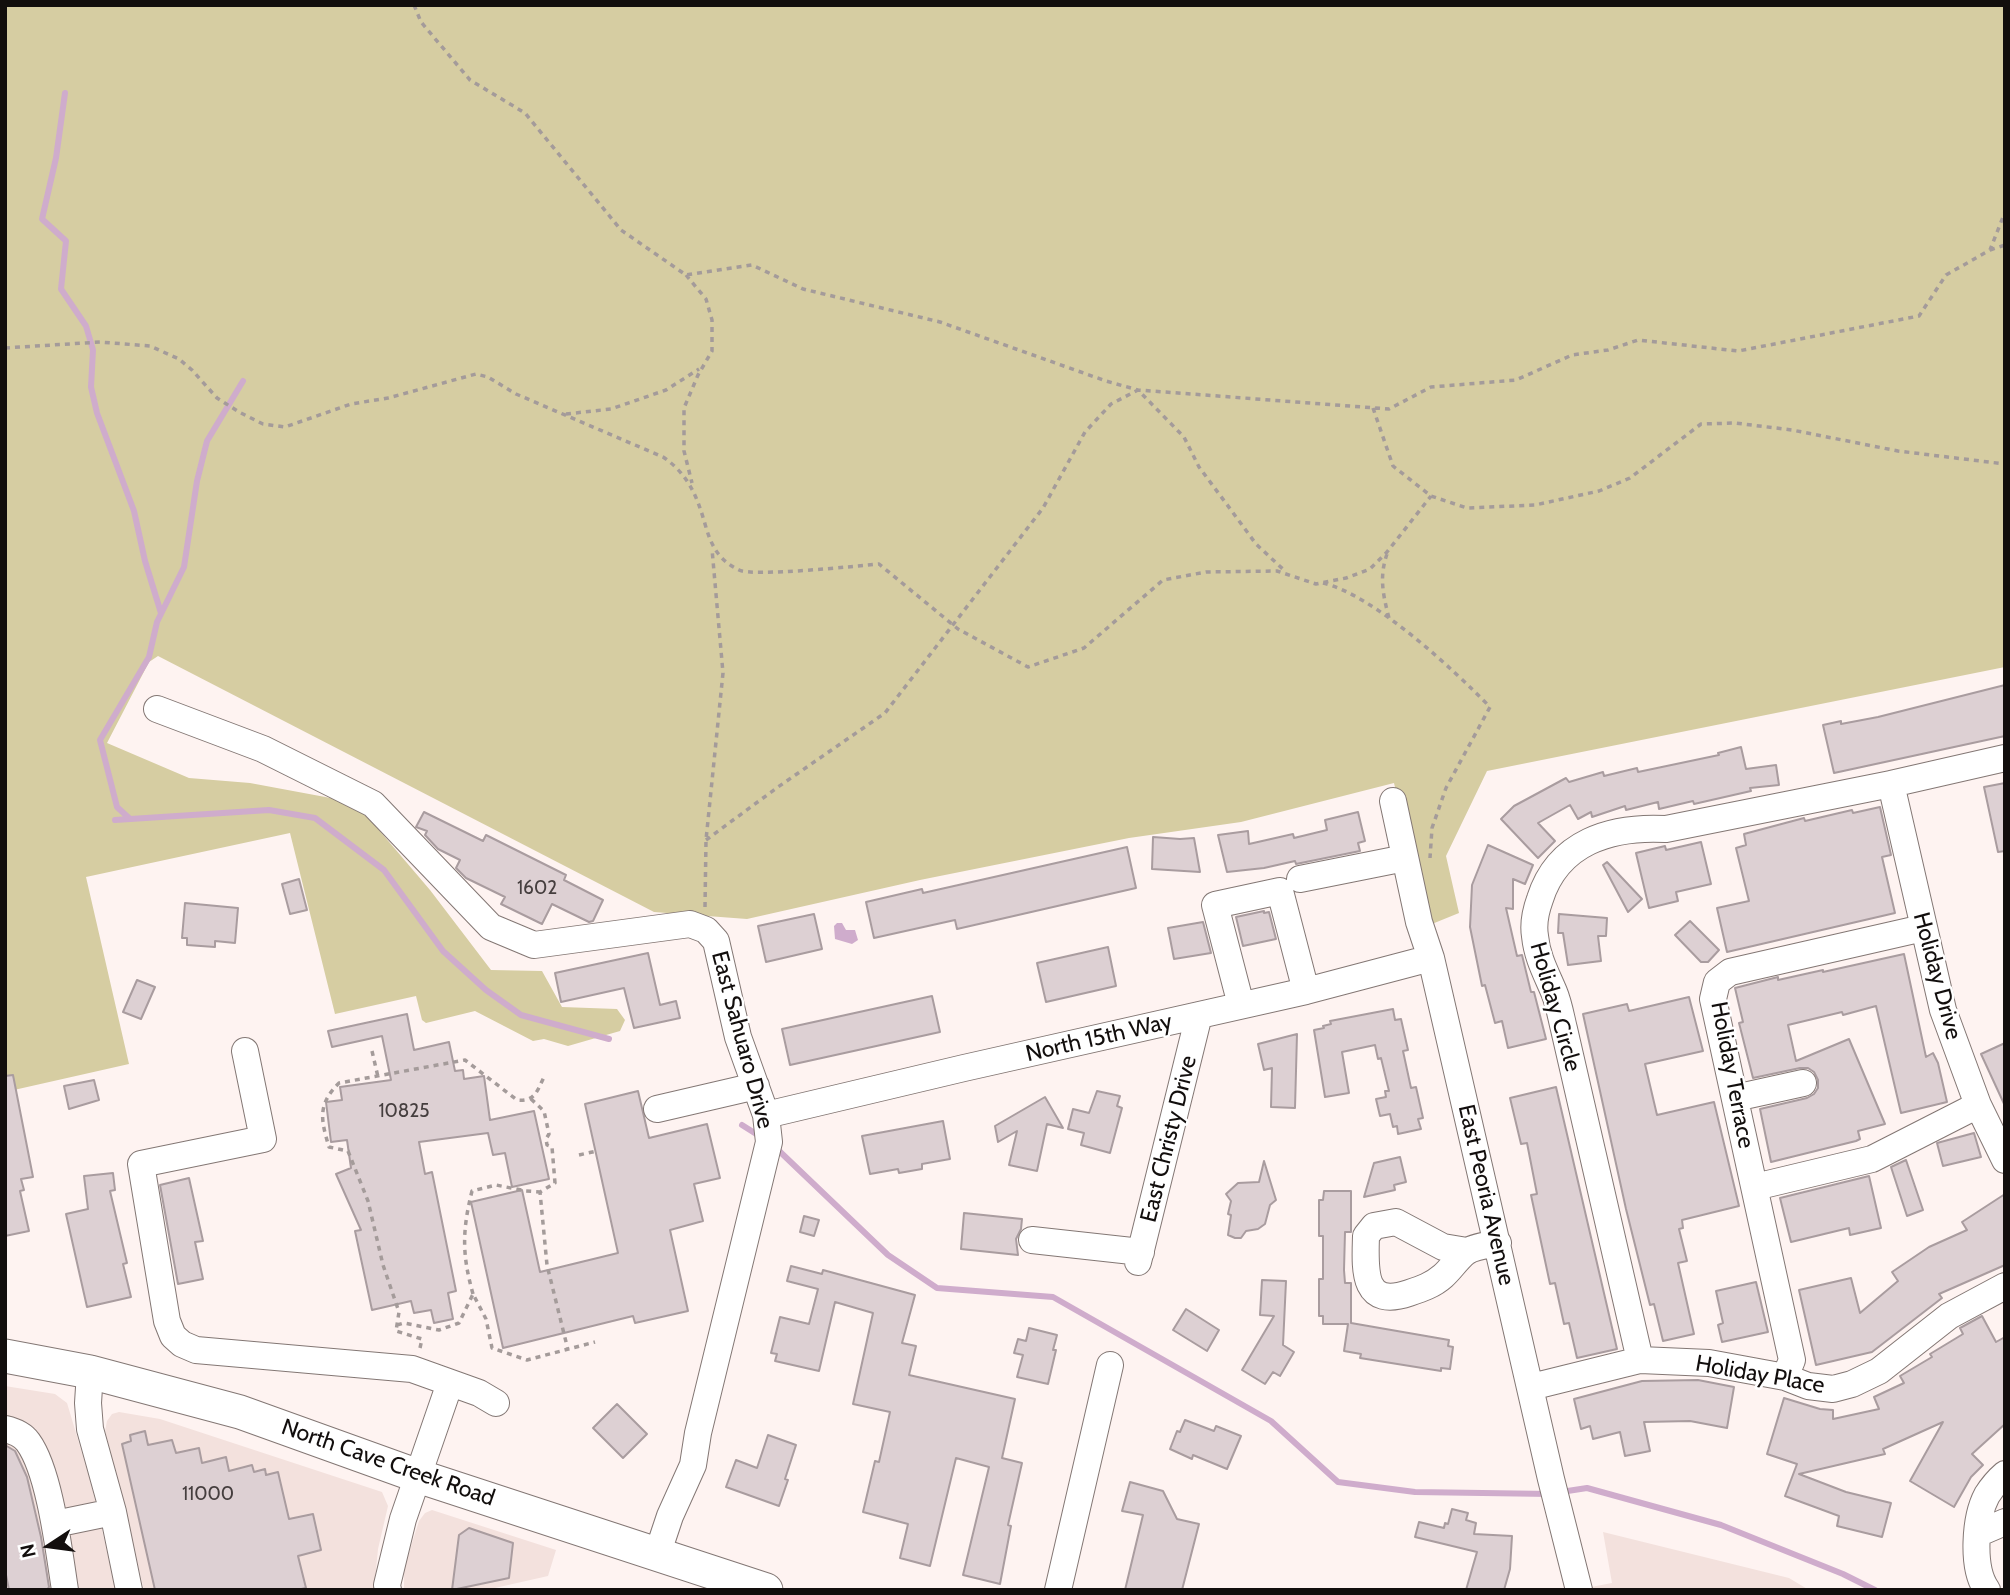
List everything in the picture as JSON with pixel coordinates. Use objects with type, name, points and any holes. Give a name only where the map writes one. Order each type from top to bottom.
[{"type":"main road","name":"North Cave Creek Road","points":[[5,1356],[90,1372],[240,1412],[418,1476],[766,1590]]},
{"type":"street","name":"East Sahuaro Drive","points":[[157,709],[263,749],[373,804],[491,927],[534,945],[690,924],[706,930],[716,941],[738,1037],[766,1115],[769,1142],[698,1433],[693,1465],[670,1516],[657,1555]]},
{"type":"street","name":"Holiday Circle","points":[[1640,1360],[1564,1029],[1555,995],[1539,961],[1534,933],[1537,908],[1545,884],[1556,867],[1571,852],[1594,838],[1607,834],[1644,828],[1666,829],[2005,758]]},
{"type":"street","name":"Holiday Drive","points":[[1891,784],[1943,1010],[1978,1105],[2005,1160]]},
{"type":"street","name":"East Peoria Avenue","points":[[1393,801],[1419,922],[1431,958],[1579,1590]]},
{"type":"street","points":[[1300,880],[1405,858]]},
{"type":"street","points":[[1241,1005],[1215,905],[1280,891],[1306,991]]},
{"type":"street","name":"Holiday Terrace","points":[[1785,1377],[1792,1360],[1713,999],[1717,982],[1730,972],[1923,928]]},
{"type":"street","name":"North 15th Way","points":[[766,1115],[1306,991],[1431,958]]},
{"type":"street","name":"East Christy Drive","points":[[1032,1240],[1140,1257],[1199,1015]]},
{"type":"street","points":[[245,1051],[263,1139],[141,1164],[167,1321],[173,1336],[182,1344],[196,1350],[412,1369],[479,1393],[496,1403]]},
{"type":"street","points":[[1735,1098],[1803,1083]]},
{"type":"street","points":[[657,1110],[756,1086]]},
{"type":"street","points":[[1755,1187],[1872,1159],[1978,1105]]},
{"type":"street","points":[[1467,1251],[1497,1243]]},
{"type":"street","name":"Holiday Place","points":[[1531,1387],[1640,1360],[1709,1363],[1785,1377],[1808,1386],[1833,1389],[1852,1384],[1879,1371],[1949,1316],[2005,1286]]},
{"type":"street","points":[[1058,1590],[1110,1366]]},
{"type":"street","points":[[90,1372],[90,1429],[113,1512],[129,1590]]},
{"type":"street","points":[[388,1590],[403,1519],[450,1383]]},
{"type":"street","points":[[5,1429],[14,1431],[27,1440],[36,1455],[55,1524],[65,1590]]},
{"type":"street","points":[[1987,1590],[1980,1580],[1977,1534],[1981,1509],[1988,1494],[2005,1474]]},
{"type":"street","points":[[55,1524],[113,1512]]},
{"type":"street","points":[[1977,1534],[2005,1522]]},
{"type":"path","points":[[414,5],[421,22],[470,80],[525,113],[621,230],[686,275],[706,299],[712,320],[712,351],[684,408],[684,451],[712,547],[723,673],[706,840],[706,930]]},
{"type":"path","points":[[1990,250],[2005,212]]},
{"type":"path","points":[[686,275],[752,265],[803,289],[940,322],[1138,390],[1389,409],[1432,387],[1516,380],[1572,355],[1608,350],[1638,340],[1738,351],[1919,316],[1946,275],[1990,250],[2005,245]]},
{"type":"path","points":[[5,348],[100,342],[150,346],[178,359],[192,370],[217,398],[262,424],[285,427],[351,404],[388,398],[476,374],[488,377],[516,394],[663,457],[684,475],[693,488]]},
{"type":"path","points":[[564,414],[611,409],[666,390],[702,367]]},
{"type":"path","points":[[1138,390],[1184,437],[1199,467],[1256,544],[1289,575]]},
{"type":"path","points":[[706,840],[886,713],[1042,508],[1084,432],[1111,404],[1138,390]]},
{"type":"path","points":[[1373,408],[1393,466],[1431,495],[1466,508],[1535,505],[1599,491],[1630,478],[1701,424],[1747,424],[1898,450],[2005,464]]},
{"type":"path","points":[[712,547],[718,555],[741,572],[879,565],[953,625],[1028,667],[1084,648],[1163,580],[1206,572],[1277,571],[1316,584],[1346,578],[1370,569],[1387,552],[1431,495]]},
{"type":"path","points":[[1387,552],[1382,570],[1382,594],[1390,620]]},
{"type":"path","points":[[1322,583],[1332,585],[1363,602],[1418,640],[1490,707],[1446,788],[1432,828],[1429,869]]},
{"type":"path","points":[[372,1051],[378,1077]]},
{"type":"path","points":[[473,1294],[459,1323],[439,1329],[404,1323],[397,1326],[399,1312],[383,1265],[368,1201],[348,1151],[329,1147],[322,1124],[324,1103],[328,1094],[339,1083],[466,1060],[512,1098],[527,1101],[531,1099],[544,1077]]},
{"type":"path","points":[[531,1099],[544,1111],[549,1134],[547,1145],[552,1147],[556,1160],[555,1183],[540,1192],[496,1185],[472,1191],[463,1227],[467,1273],[473,1294],[486,1319],[492,1348],[527,1360],[595,1342]]},
{"type":"path","points":[[579,1155],[597,1151]]},
{"type":"path","points":[[540,1192],[547,1265],[568,1350]]},
{"type":"shaded area","points":[[5,5],[2005,5],[2005,667],[1487,771],[1446,856],[1459,913],[1427,926],[1394,783],[1241,822],[1129,838],[920,880],[747,919],[654,912],[158,656],[149,662],[107,743],[189,778],[250,783],[336,799],[367,816],[430,890],[491,970],[542,971],[562,1007],[617,1009],[625,1020],[620,1031],[568,1046],[544,1039],[533,1041],[475,1011],[426,1023],[422,1020],[416,996],[335,1014],[290,833],[86,877],[129,1064],[5,1092]]},
{"type":"shaded area","points":[[842,923],[846,930],[855,930],[858,940],[852,944],[835,939],[834,926]]},
{"type":"shaded area","points":[[5,1386],[55,1394],[67,1403],[91,1483],[116,1590],[5,1590]]},
{"type":"shaded area","points":[[119,1412],[160,1419],[382,1492],[388,1506],[378,1549],[374,1590],[144,1590],[105,1431],[112,1414]]},
{"type":"shaded area","points":[[432,1510],[556,1550],[548,1576],[486,1590],[404,1590],[404,1568],[419,1521],[425,1513]]},
{"type":"shaded area","points":[[1603,1532],[1789,1578],[1809,1590],[1592,1590],[1591,1587],[1612,1583]]},
{"type":"building","points":[[2005,685],[2005,736],[1834,773],[1823,725],[1878,717]]},
{"type":"building","points":[[1741,747],[1746,769],[1776,765],[1779,785],[1750,788],[1751,791],[1659,809],[1658,802],[1626,810],[1625,806],[1592,817],[1591,812],[1578,819],[1570,805],[1538,823],[1555,841],[1538,858],[1501,819],[1514,806],[1566,778],[1569,782],[1603,772],[1604,776],[1637,768],[1638,772],[1719,755],[1718,753]]},
{"type":"building","points":[[2005,783],[2005,851],[1998,852],[1984,787]]},
{"type":"building","points":[[1880,807],[1891,855],[1882,857],[1895,913],[1727,952],[1717,908],[1749,901],[1736,848],[1746,845],[1744,834],[1804,818],[1805,821],[1852,810],[1853,813]]},
{"type":"building","points":[[424,812],[483,841],[486,835],[566,875],[564,880],[603,900],[593,921],[589,922],[552,904],[542,924],[501,904],[505,897],[466,878],[456,868],[460,860],[438,849],[425,835],[427,831],[416,827]]},
{"type":"building","points":[[1358,812],[1365,841],[1358,843],[1360,851],[1296,864],[1295,861],[1227,872],[1218,835],[1248,831],[1249,844],[1293,834],[1294,838],[1327,830],[1325,820]]},
{"type":"building","points":[[1153,837],[1194,838],[1200,872],[1152,869]]},
{"type":"building","points":[[1701,842],[1711,884],[1676,892],[1678,901],[1649,908],[1636,853]]},
{"type":"building","points":[[1488,845],[1533,865],[1525,884],[1513,879],[1513,909],[1506,908],[1517,956],[1522,955],[1546,1039],[1508,1048],[1502,1021],[1495,1023],[1485,985],[1482,986],[1470,927],[1472,885]]},
{"type":"building","points":[[1127,847],[1136,888],[957,929],[955,920],[874,938],[866,902],[922,889],[923,893]]},
{"type":"building","points":[[1607,862],[1642,899],[1628,912],[1603,865]]},
{"type":"building","points":[[299,879],[307,910],[290,914],[282,884]]},
{"type":"building","points":[[185,903],[238,908],[235,943],[215,941],[215,947],[187,945],[187,938],[182,938]]},
{"type":"building","points":[[1269,912],[1276,939],[1243,946],[1236,917]]},
{"type":"building","points":[[814,914],[822,949],[766,962],[758,926]]},
{"type":"building","points":[[1559,914],[1607,918],[1606,936],[1598,936],[1601,961],[1568,965],[1563,933],[1558,933]]},
{"type":"building","points":[[1690,921],[1719,950],[1708,962],[1701,962],[1675,935]]},
{"type":"building","points":[[1203,922],[1211,953],[1174,959],[1168,928]]},
{"type":"building","points":[[1108,947],[1116,986],[1046,1002],[1037,963]]},
{"type":"building","points":[[648,953],[660,1005],[676,1001],[680,1018],[634,1028],[624,988],[561,1002],[555,973]]},
{"type":"building","points":[[1904,954],[1926,1057],[1933,1053],[1938,1063],[1947,1102],[1901,1113],[1876,1006],[1788,1025],[1796,1061],[1849,1039],[1885,1124],[1858,1131],[1860,1139],[1856,1141],[1771,1162],[1760,1109],[1807,1098],[1818,1088],[1818,1080],[1808,1068],[1753,1078],[1739,1023],[1743,1022],[1735,988],[1778,977],[1778,980],[1823,972]]},
{"type":"building","points":[[137,980],[155,987],[141,1019],[123,1012]]},
{"type":"building","points":[[932,996],[940,1032],[790,1065],[782,1029]]},
{"type":"building","points":[[1689,997],[1703,1051],[1645,1064],[1657,1115],[1714,1102],[1739,1206],[1682,1220],[1683,1228],[1679,1229],[1687,1261],[1678,1263],[1694,1334],[1663,1341],[1654,1304],[1650,1305],[1626,1209],[1583,1014],[1627,1004],[1629,1011]]},
{"type":"building","points":[[1393,1009],[1395,1020],[1401,1019],[1408,1050],[1403,1051],[1411,1088],[1416,1087],[1423,1118],[1418,1119],[1421,1129],[1398,1134],[1390,1114],[1380,1116],[1376,1099],[1386,1097],[1385,1091],[1389,1091],[1375,1045],[1342,1052],[1349,1093],[1325,1097],[1314,1030],[1324,1028],[1323,1026],[1331,1024],[1330,1021]]},
{"type":"building","points":[[407,1014],[414,1050],[449,1042],[455,1071],[463,1070],[464,1079],[484,1076],[490,1120],[534,1111],[549,1179],[512,1187],[505,1153],[493,1155],[488,1133],[419,1142],[425,1174],[432,1172],[456,1291],[448,1293],[453,1319],[434,1323],[431,1310],[414,1313],[411,1301],[372,1310],[355,1231],[361,1230],[336,1174],[351,1168],[347,1140],[331,1142],[326,1102],[342,1100],[340,1087],[391,1080],[382,1036],[332,1047],[328,1031]]},
{"type":"building","points":[[1297,1034],[1295,1108],[1271,1107],[1272,1068],[1264,1070],[1258,1044]]},
{"type":"building","points":[[2005,1043],[2005,1106],[1981,1054]]},
{"type":"building","points":[[13,1075],[33,1177],[21,1179],[24,1190],[20,1191],[29,1231],[5,1236],[5,1076]]},
{"type":"building","points":[[94,1080],[99,1100],[69,1109],[64,1086]]},
{"type":"building","points":[[1556,1087],[1617,1349],[1577,1358],[1569,1323],[1564,1324],[1555,1283],[1550,1284],[1531,1195],[1537,1194],[1527,1143],[1521,1144],[1510,1098]]},
{"type":"building","points":[[638,1091],[649,1138],[707,1124],[720,1178],[694,1184],[703,1221],[670,1230],[688,1311],[635,1323],[633,1316],[503,1348],[471,1202],[522,1190],[540,1272],[618,1253],[585,1104]]},
{"type":"building","points":[[1097,1091],[1120,1096],[1117,1106],[1122,1108],[1110,1153],[1081,1145],[1084,1133],[1068,1129],[1073,1109],[1089,1113]]},
{"type":"building","points":[[1045,1097],[1063,1128],[1047,1124],[1037,1171],[1009,1165],[1017,1131],[998,1142],[995,1126]]},
{"type":"building","points":[[943,1121],[950,1159],[922,1164],[922,1169],[899,1173],[898,1169],[870,1174],[862,1136]]},
{"type":"building","points":[[1974,1133],[1981,1157],[1943,1166],[1937,1143]]},
{"type":"building","points":[[1400,1157],[1406,1182],[1394,1185],[1395,1190],[1364,1197],[1374,1163]]},
{"type":"building","points":[[1906,1160],[1923,1210],[1907,1216],[1891,1167]]},
{"type":"building","points":[[1264,1161],[1276,1200],[1270,1205],[1265,1224],[1258,1229],[1246,1231],[1241,1238],[1228,1235],[1231,1201],[1226,1194],[1238,1183],[1259,1182]]},
{"type":"building","points":[[113,1173],[115,1190],[110,1191],[127,1263],[123,1264],[131,1297],[87,1307],[66,1214],[88,1209],[84,1176]]},
{"type":"building","points":[[1869,1176],[1881,1228],[1850,1235],[1849,1228],[1791,1242],[1780,1198]]},
{"type":"building","points":[[189,1178],[203,1241],[195,1242],[203,1279],[178,1284],[160,1185]]},
{"type":"building","points":[[1324,1191],[1351,1191],[1351,1232],[1345,1232],[1344,1270],[1345,1283],[1351,1283],[1351,1323],[1449,1340],[1448,1346],[1453,1347],[1450,1369],[1441,1368],[1441,1371],[1360,1358],[1361,1354],[1344,1351],[1348,1324],[1323,1324],[1323,1316],[1319,1316],[1319,1279],[1323,1279],[1323,1236],[1319,1236],[1319,1200],[1323,1200]]},
{"type":"building","points":[[2005,1194],[2005,1265],[1939,1294],[1942,1298],[1872,1352],[1816,1365],[1799,1290],[1851,1278],[1860,1313],[1898,1281],[1892,1272],[1929,1247],[1967,1230],[1962,1222]]},
{"type":"building","points":[[964,1213],[1022,1219],[1016,1239],[1018,1255],[961,1249]]},
{"type":"building","points":[[804,1216],[819,1220],[814,1236],[800,1232]]},
{"type":"building","points":[[791,1266],[822,1274],[823,1270],[915,1295],[902,1343],[916,1346],[909,1375],[1015,1399],[1002,1458],[1022,1463],[1008,1525],[1011,1526],[1000,1584],[963,1575],[989,1467],[956,1458],[930,1566],[900,1558],[908,1524],[863,1512],[875,1461],[879,1462],[890,1412],[853,1404],[873,1313],[835,1302],[819,1371],[775,1361],[777,1354],[771,1353],[780,1317],[809,1324],[818,1289],[787,1281]]},
{"type":"building","points":[[1262,1280],[1286,1281],[1283,1345],[1294,1352],[1280,1376],[1273,1372],[1265,1384],[1242,1370],[1274,1316],[1260,1315]]},
{"type":"building","points":[[1756,1282],[1768,1332],[1722,1342],[1718,1325],[1723,1323],[1716,1291]]},
{"type":"building","points":[[1186,1309],[1219,1330],[1207,1351],[1173,1330]]},
{"type":"building","points":[[1982,1316],[1996,1342],[2005,1337],[2005,1424],[1972,1454],[1983,1465],[1971,1477],[1954,1507],[1910,1481],[1943,1422],[1883,1449],[1885,1454],[1799,1474],[1846,1492],[1891,1503],[1882,1537],[1837,1526],[1839,1516],[1785,1496],[1797,1464],[1767,1454],[1784,1398],[1820,1409],[1833,1410],[1833,1419],[1879,1409],[1874,1397],[1904,1383],[1900,1376],[1932,1357],[1930,1354],[1963,1334],[1960,1328]]},
{"type":"building","points":[[1029,1328],[1057,1335],[1048,1384],[1017,1377],[1023,1355],[1014,1353],[1018,1339],[1026,1341]]},
{"type":"building","points":[[1698,1380],[1734,1387],[1727,1428],[1690,1421],[1644,1422],[1650,1451],[1625,1456],[1620,1432],[1593,1439],[1590,1426],[1581,1429],[1574,1399],[1642,1381]]},
{"type":"building","points":[[617,1404],[647,1434],[623,1458],[593,1428]]},
{"type":"building","points":[[1185,1420],[1214,1431],[1216,1426],[1241,1436],[1227,1469],[1193,1455],[1192,1459],[1170,1449]]},
{"type":"building","points":[[145,1431],[148,1445],[172,1440],[176,1453],[199,1448],[202,1463],[226,1457],[229,1471],[252,1465],[254,1472],[265,1469],[266,1475],[278,1472],[289,1519],[313,1514],[321,1550],[298,1556],[306,1588],[155,1590],[122,1444],[131,1441],[130,1435]]},
{"type":"building","points":[[768,1435],[796,1445],[779,1506],[726,1487],[736,1460],[757,1468]]},
{"type":"building","points":[[5,1445],[15,1451],[27,1477],[41,1537],[49,1587],[47,1590],[9,1590],[5,1570]]},
{"type":"building","points":[[1130,1482],[1163,1491],[1177,1519],[1199,1524],[1182,1590],[1125,1590],[1143,1515],[1122,1511]]},
{"type":"building","points":[[1452,1509],[1468,1513],[1466,1520],[1476,1523],[1474,1534],[1512,1536],[1510,1569],[1504,1590],[1466,1590],[1477,1552],[1415,1537],[1419,1522],[1444,1528],[1445,1523],[1448,1524]]},
{"type":"building","points":[[469,1528],[513,1543],[509,1578],[452,1590],[459,1535]]},
{"type":"waterway","points":[[65,93],[56,158],[42,219],[66,241],[61,289],[86,326],[93,350],[91,387],[97,413],[134,511],[145,561],[161,613]]},
{"type":"waterway","points":[[129,818],[117,807],[100,740],[149,657],[157,622],[184,567],[197,481],[207,441],[243,381]]},
{"type":"waterway","points":[[115,820],[269,810],[315,818],[384,870],[443,951],[486,990],[521,1015],[609,1039]]},
{"type":"waterway","points":[[742,1125],[761,1137]]},
{"type":"waterway","points":[[775,1147],[888,1255],[937,1288],[1053,1297],[1271,1421],[1338,1482],[1415,1492],[1550,1494]]},
{"type":"waterway","points":[[1561,1492],[1587,1488],[1721,1525],[1843,1574],[1875,1590]]}]
